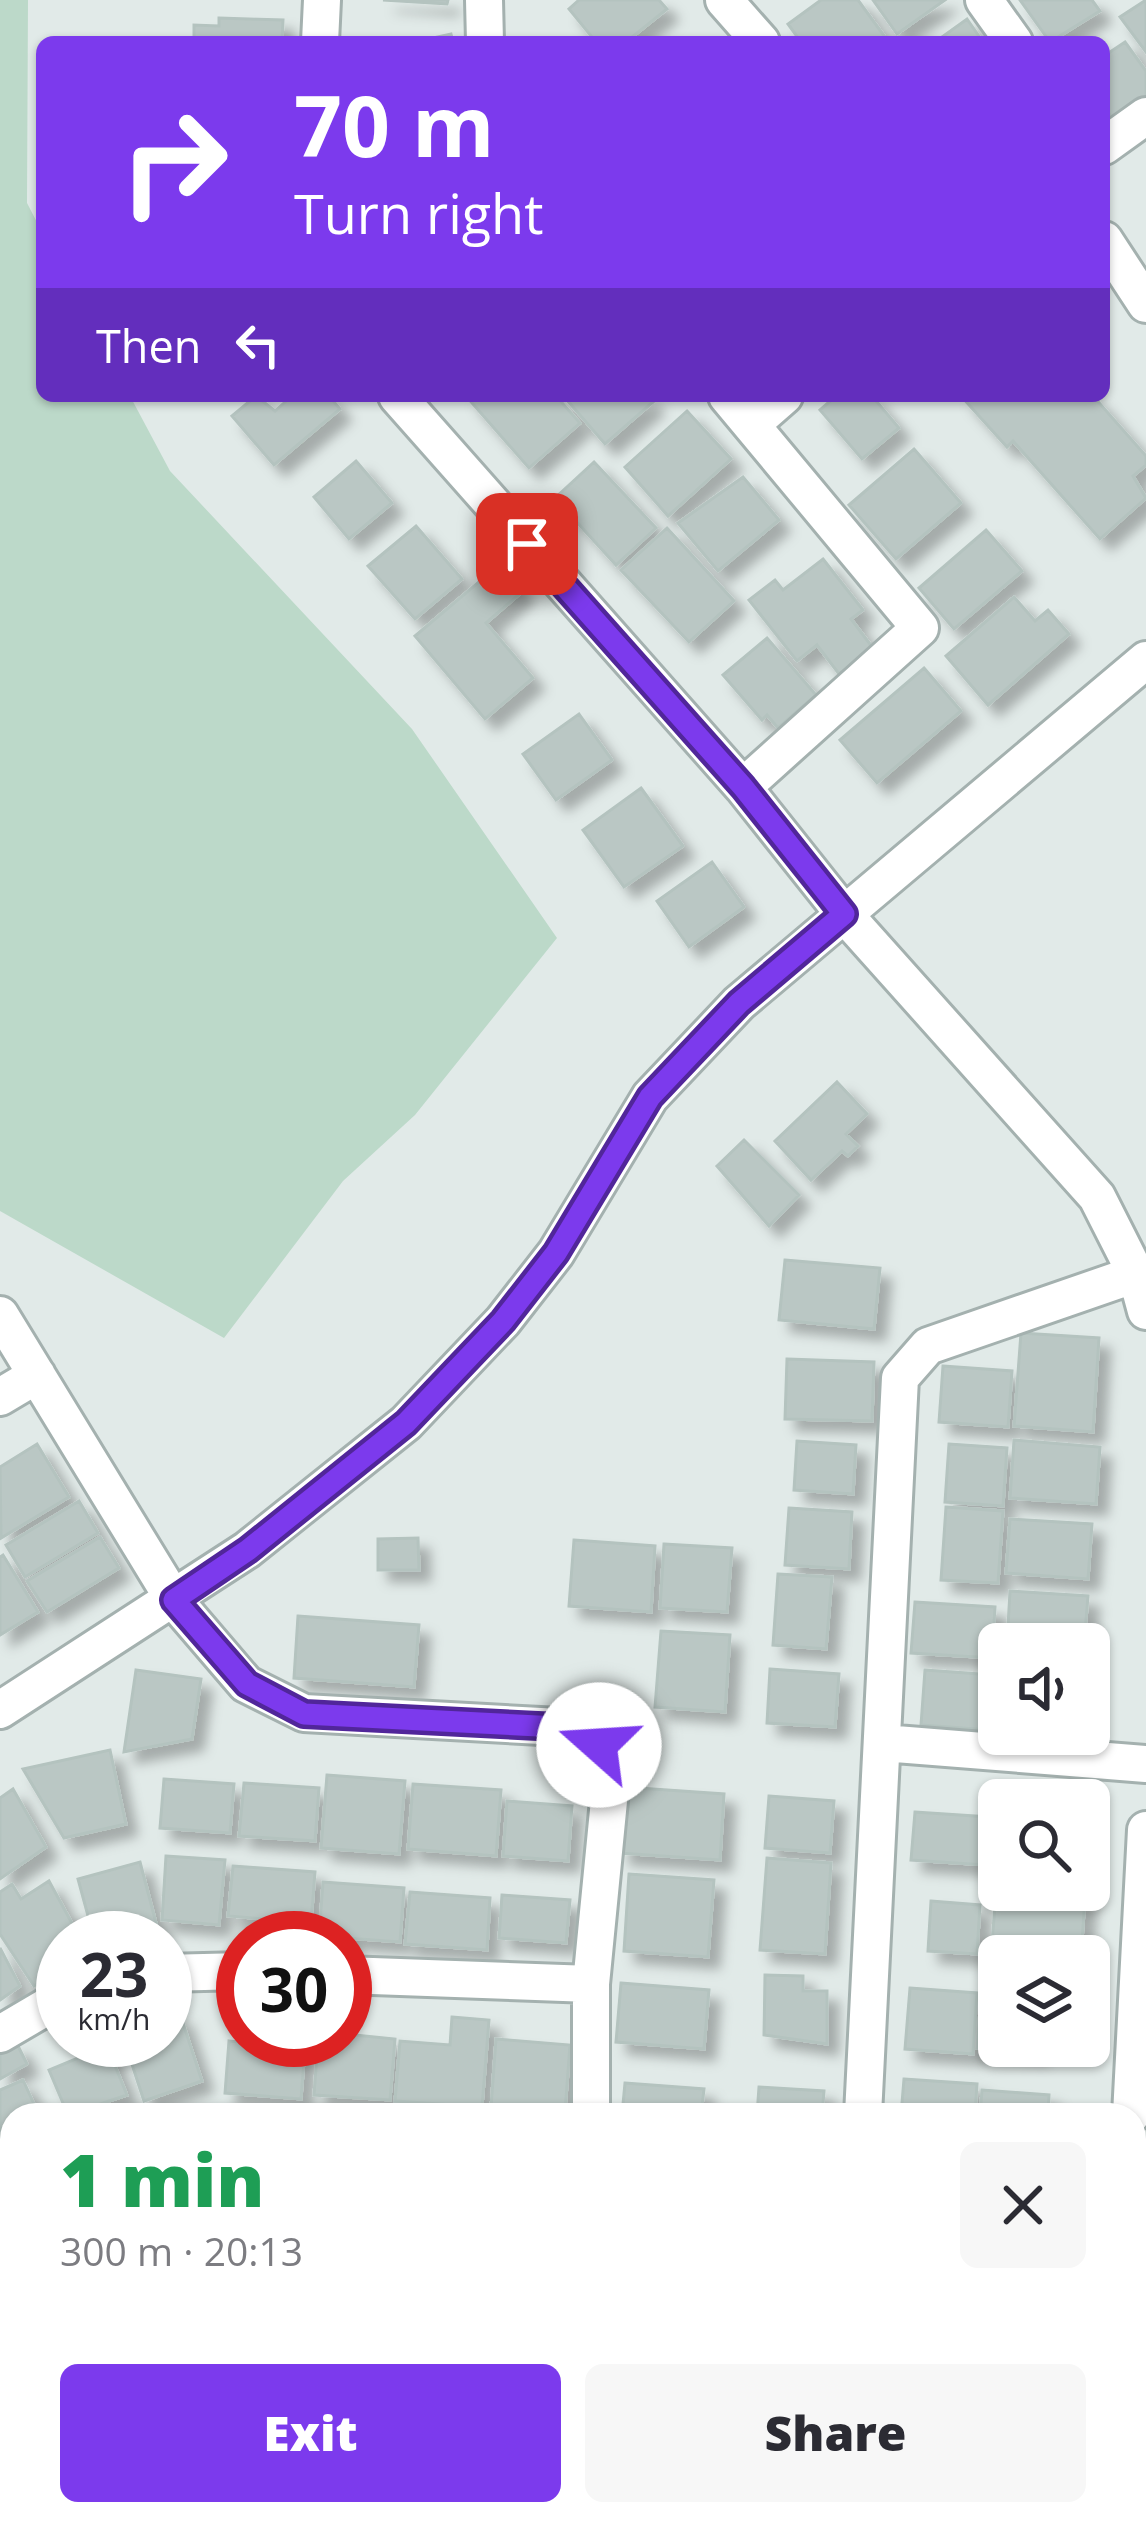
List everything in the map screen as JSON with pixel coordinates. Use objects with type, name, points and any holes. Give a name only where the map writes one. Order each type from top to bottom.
[{"type":"street","points":[[320,36],[322,0]]},
{"type":"street","points":[[484,0],[485,36]]},
{"type":"street","points":[[984,0],[1009,36]]},
{"type":"street","points":[[731,2],[756,36]]},
{"type":"street","points":[[1110,142],[1146,116]]},
{"type":"street","points":[[1110,249],[1146,304]]},
{"type":"street","points":[[403,402],[743,787],[844,914],[1097,1197],[1136,1274],[1146,1311]]},
{"type":"street","points":[[732,402],[920,628],[743,787]]},
{"type":"street","points":[[752,424],[777,402]]},
{"type":"street","points":[[0,1709],[248,1550],[406,1423],[503,1321],[556,1253],[650,1097],[739,1003],[1146,660]]},
{"type":"street","points":[[864,2103],[900,1378],[928,1346],[1136,1274]]},
{"type":"street","points":[[0,1315],[174,1600],[247,1684],[304,1714],[578,1728],[599,1745],[612,1770],[591,1984],[591,2103]]},
{"type":"street","points":[[0,1397],[37,1375]]},
{"type":"street","points":[[884,1743],[1146,1764]]},
{"type":"street","points":[[1132,2103],[1146,1830]]},
{"type":"street","points":[[372,1976],[591,1984]]},
{"type":"street","points":[[0,2034],[36,2013]]},
{"type":"green space","points":[[0,0],[28,0],[27,203],[36,220],[36,402],[133,402],[170,471],[412,729],[557,938],[415,1115],[343,1181],[224,1338],[0,1211]]},
{"type":"building","points":[[383,0],[448,0],[447,4]]},
{"type":"building","points":[[579,0],[659,0],[667,9],[633,36],[591,36],[569,9]]},
{"type":"building","points":[[821,0],[858,0],[884,36],[797,36],[788,24]]},
{"type":"building","points":[[873,0],[945,0],[897,34]]},
{"type":"building","points":[[1020,0],[1092,0],[1100,11],[1060,36],[1046,36]]},
{"type":"building","points":[[1146,0],[1146,52],[1120,17]]},
{"type":"building","points":[[219,18],[283,20],[282,36],[194,36],[194,25],[219,26]]},
{"type":"building","points":[[967,19],[979,36],[943,36]]},
{"type":"building","points":[[1125,42],[1146,71],[1146,100],[1115,122],[1110,115],[1110,52]]},
{"type":"building","points":[[249,402],[264,402],[275,411],[285,402],[334,402],[340,409],[274,465],[232,416]]},
{"type":"building","points":[[471,402],[561,402],[580,423],[529,468]]},
{"type":"building","points":[[569,402],[653,402],[605,444]]},
{"type":"building","points":[[829,402],[877,402],[899,428],[862,459],[820,410]]},
{"type":"building","points":[[966,402],[1098,402],[1146,456],[1146,465],[1133,476],[1146,498],[1100,539],[1013,441],[1007,447]]},
{"type":"building","points":[[687,411],[731,459],[668,516],[625,467]]},
{"type":"building","points":[[914,449],[961,503],[896,559],[849,505]]},
{"type":"building","points":[[356,461],[392,503],[349,539],[314,497]]},
{"type":"building","points":[[594,462],[656,528],[616,565],[555,498]]},
{"type":"building","points":[[743,477],[779,520],[718,571],[678,523]]},
{"type":"building","points":[[416,526],[462,579],[415,619],[368,566]]},
{"type":"building","points":[[667,528],[734,601],[689,642],[621,570]]},
{"type":"building","points":[[986,530],[1022,571],[954,629],[919,588]]},
{"type":"building","points":[[823,559],[863,610],[851,619],[873,648],[839,674],[817,645],[797,661],[749,600],[775,580],[783,590]]},
{"type":"building","points":[[500,564],[523,591],[486,623],[533,678],[485,719],[415,636]]},
{"type":"building","points":[[1014,597],[1035,621],[1048,610],[1069,634],[988,705],[946,656]]},
{"type":"building","points":[[767,638],[816,695],[778,728],[767,715],[762,720],[723,675]]},
{"type":"building","points":[[924,668],[961,711],[877,783],[840,740]]},
{"type":"building","points":[[579,714],[612,760],[556,800],[523,754]]},
{"type":"building","points":[[641,788],[683,846],[624,887],[583,830]]},
{"type":"building","points":[[712,862],[744,907],[689,947],[657,901]]},
{"type":"building","points":[[837,1082],[867,1114],[846,1134],[858,1146],[848,1156],[842,1151],[811,1180],[775,1141]]},
{"type":"building","points":[[744,1140],[799,1195],[769,1226],[717,1166]]},
{"type":"building","points":[[785,1260],[880,1268],[874,1329],[779,1320]]},
{"type":"building","points":[[1021,1333],[1099,1338],[1093,1432],[1014,1426]]},
{"type":"building","points":[[787,1359],[874,1362],[872,1421],[785,1419]]},
{"type":"building","points":[[943,1366],[1012,1371],[1008,1427],[939,1422]]},
{"type":"building","points":[[1014,1440],[1100,1447],[1096,1504],[1010,1498]]},
{"type":"building","points":[[797,1441],[856,1445],[853,1494],[794,1490]]},
{"type":"building","points":[[37,1444],[69,1497],[1,1538],[0,1467]]},
{"type":"building","points":[[949,1444],[1007,1448],[1003,1506],[945,1502]]},
{"type":"building","points":[[79,1501],[98,1533],[25,1577],[6,1545]]},
{"type":"building","points":[[946,1507],[1003,1511],[998,1583],[941,1580]]},
{"type":"building","points":[[789,1508],[852,1512],[849,1569],[785,1565]]},
{"type":"building","points":[[1010,1519],[1092,1524],[1088,1579],[1006,1573]]},
{"type":"building","points":[[100,1537],[119,1568],[47,1612],[27,1581]]},
{"type":"building","points":[[418,1538],[419,1570],[378,1570],[378,1539]]},
{"type":"building","points":[[574,1540],[655,1546],[651,1612],[569,1606]]},
{"type":"building","points":[[664,1544],[732,1548],[727,1612],[660,1608]]},
{"type":"building","points":[[3,1555],[38,1612],[0,1635],[0,1557]]},
{"type":"building","points":[[778,1574],[832,1577],[826,1649],[773,1645]]},
{"type":"building","points":[[1010,1591],[1088,1596],[1086,1623],[1008,1623]]},
{"type":"building","points":[[915,1602],[995,1607],[994,1623],[978,1623],[978,1657],[911,1653]]},
{"type":"building","points":[[298,1616],[419,1625],[414,1687],[294,1678]]},
{"type":"building","points":[[661,1631],[730,1635],[725,1712],[655,1707]]},
{"type":"building","points":[[770,1669],[839,1674],[835,1727],[767,1723]]},
{"type":"building","points":[[136,1670],[201,1679],[192,1739],[124,1752]]},
{"type":"building","points":[[925,1670],[978,1674],[978,1729],[921,1725]]},
{"type":"building","points":[[110,1750],[126,1824],[64,1838],[23,1769]]},
{"type":"building","points":[[327,1775],[405,1781],[399,1854],[321,1848]]},
{"type":"building","points":[[164,1779],[234,1784],[230,1833],[160,1828]]},
{"type":"building","points":[[244,1783],[319,1788],[315,1841],[239,1836]]},
{"type":"building","points":[[413,1784],[501,1790],[496,1856],[408,1849]]},
{"type":"building","points":[[624,1787],[724,1794],[720,1860],[619,1853]]},
{"type":"building","points":[[13,1789],[46,1847],[0,1879],[0,1798]]},
{"type":"building","points":[[769,1796],[834,1801],[830,1853],[765,1848]]},
{"type":"building","points":[[507,1801],[572,1806],[568,1861],[503,1856]]},
{"type":"building","points":[[915,1812],[978,1816],[978,1865],[911,1860]]},
{"type":"building","points":[[166,1856],[225,1860],[216,1925],[192,1923],[192,1911],[163,1911]]},
{"type":"building","points":[[767,1858],[831,1863],[825,1954],[760,1950]]},
{"type":"building","points":[[140,1862],[153,1911],[87,1911],[78,1879]]},
{"type":"building","points":[[233,1866],[315,1872],[312,1911],[228,1911]]},
{"type":"building","points":[[629,1874],[714,1880],[708,1957],[624,1951]]},
{"type":"building","points":[[49,1881],[65,1911],[36,1911],[34,1986],[0,1934],[0,1892],[12,1884],[21,1899]]},
{"type":"building","points":[[323,1882],[404,1888],[400,1942],[372,1940],[372,1911],[321,1911]]},
{"type":"building","points":[[410,1892],[490,1898],[487,1950],[405,1944]]},
{"type":"building","points":[[502,1895],[570,1900],[566,1943],[499,1938]]},
{"type":"building","points":[[931,1901],[978,1905],[977,1954],[928,1951]]},
{"type":"building","points":[[994,1911],[1084,1911],[1082,1935],[993,1935]]},
{"type":"building","points":[[0,1948],[20,1986],[0,2000]]},
{"type":"building","points":[[765,1975],[803,1976],[803,1991],[827,1991],[827,2044],[764,2035]]},
{"type":"building","points":[[621,1983],[709,1990],[704,2049],[616,2042]]},
{"type":"building","points":[[910,1988],[977,1993],[973,2054],[905,2049]]},
{"type":"building","points":[[452,2017],[489,2020],[482,2103],[395,2101],[400,2041],[450,2045]]},
{"type":"building","points":[[372,2037],[395,2039],[390,2100],[314,2095],[316,2067],[372,2067]]},
{"type":"building","points":[[496,2039],[570,2045],[566,2103],[491,2103]]},
{"type":"building","points":[[17,2044],[27,2064],[0,2079],[0,2054]]},
{"type":"building","points":[[192,2051],[202,2081],[144,2101],[133,2067],[192,2067]]},
{"type":"building","points":[[56,2067],[116,2067],[127,2095],[103,2103],[63,2103],[49,2070]]},
{"type":"building","points":[[227,2067],[304,2067],[301,2099],[225,2093]]},
{"type":"building","points":[[904,2079],[977,2084],[976,2103],[902,2103]]},
{"type":"building","points":[[23,2080],[34,2103],[0,2103],[0,2090]]},
{"type":"building","points":[[625,2083],[704,2089],[702,2103],[623,2103]]},
{"type":"building","points":[[759,2087],[824,2091],[823,2103],[758,2103]]},
{"type":"building","points":[[982,2090],[1049,2095],[1049,2103],[981,2103]]},
{"type":"route","points":[[527,544],[743,787],[844,914],[739,1003],[650,1097],[556,1253],[503,1321],[406,1423],[248,1550],[174,1600],[200,1636],[247,1684],[304,1714],[578,1728],[599,1745]]}]
